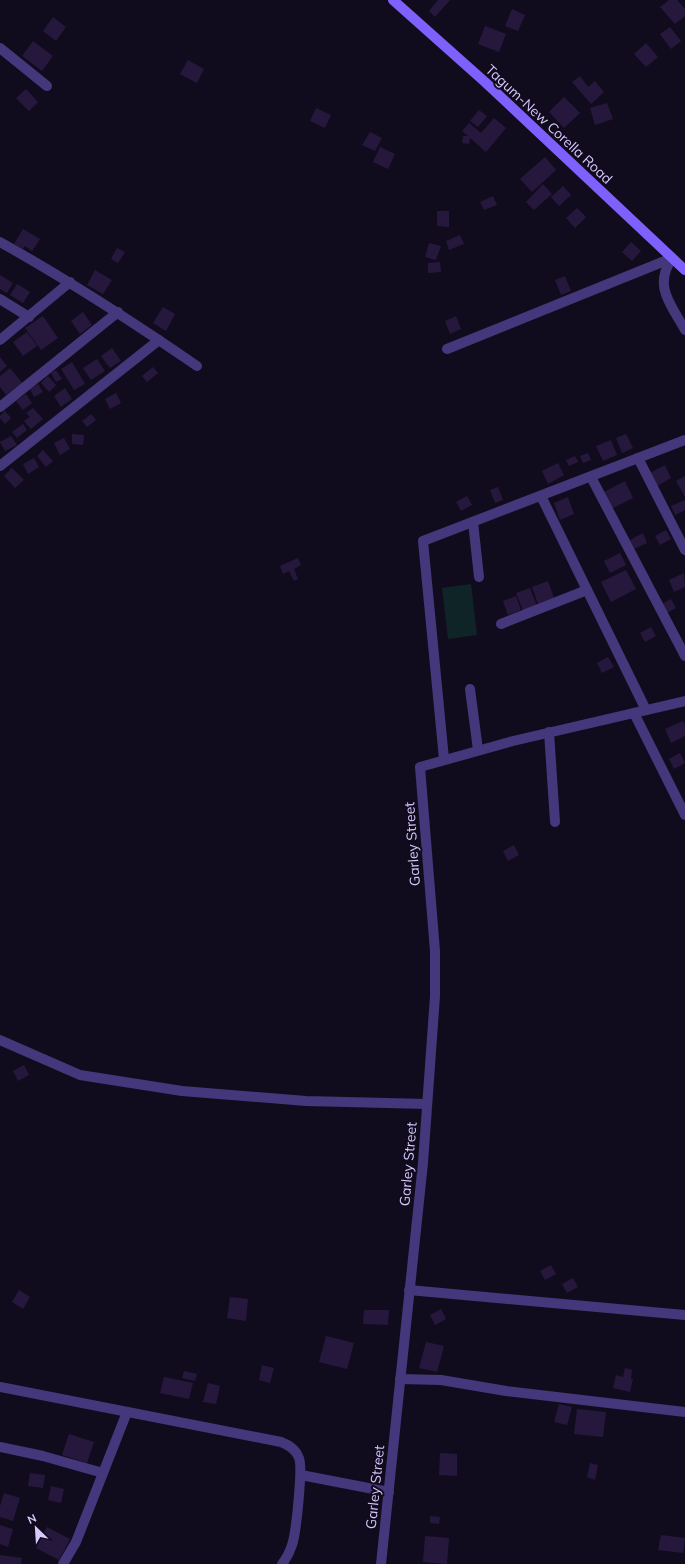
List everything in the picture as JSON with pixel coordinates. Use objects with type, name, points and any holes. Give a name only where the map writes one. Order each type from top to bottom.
[{"type":"main road","name":"Tagum-New Corella Road","points":[[393,0],[485,82],[685,270]]},
{"type":"street","points":[[0,48],[47,86]]},
{"type":"street","points":[[0,242],[70,282],[118,312],[197,366]]},
{"type":"street","points":[[672,258],[665,268],[663,278],[664,289],[685,330]]},
{"type":"street","points":[[447,349],[672,258]]},
{"type":"street","points":[[0,340],[70,282]]},
{"type":"street","points":[[0,299],[29,317]]},
{"type":"street","points":[[0,407],[118,312]]},
{"type":"street","points":[[0,466],[160,340]]},
{"type":"street","points":[[685,440],[423,541],[444,759],[549,732],[685,701]]},
{"type":"street","points":[[638,458],[685,550]]},
{"type":"street","points":[[591,476],[685,656]]},
{"type":"street","points":[[541,496],[646,710]]},
{"type":"street","points":[[473,522],[479,576]]},
{"type":"street","points":[[501,624],[587,590]]},
{"type":"street","points":[[470,689],[478,750]]},
{"type":"street","points":[[634,713],[685,815]]},
{"type":"street","points":[[549,732],[555,822]]},
{"type":"street","name":"Garley Street","points":[[381,1564],[422,1163],[435,996],[435,952],[420,767],[444,759]]},
{"type":"street","points":[[0,1040],[80,1075],[182,1091],[306,1101],[372,1104],[426,1104]]},
{"type":"street","points":[[409,1290],[684,1315]]},
{"type":"street","points":[[400,1379],[441,1380],[499,1390],[685,1412]]},
{"type":"street","points":[[0,1387],[281,1442],[289,1445],[299,1457],[301,1475],[293,1544],[282,1564]]},
{"type":"street","points":[[63,1564],[76,1542],[127,1412]]},
{"type":"street","points":[[0,1447],[43,1456],[103,1473]]},
{"type":"street","points":[[301,1475],[389,1492]]},
{"type":"green space","points":[[471,584],[477,635],[448,639],[442,588]]},
{"type":"building","points":[[438,0],[450,0],[435,17],[429,11]]},
{"type":"building","points":[[669,0],[677,0],[685,9],[685,16],[675,24],[660,7]]},
{"type":"building","points":[[512,9],[525,15],[518,31],[505,26]]},
{"type":"building","points":[[53,17],[66,27],[56,41],[43,31]]},
{"type":"building","points":[[485,26],[506,34],[499,52],[478,44]]},
{"type":"building","points":[[670,27],[681,41],[671,49],[660,34]]},
{"type":"building","points":[[33,41],[53,56],[42,71],[22,56]]},
{"type":"building","points":[[646,43],[658,57],[646,67],[634,54]]},
{"type":"building","points":[[188,60],[204,69],[197,83],[180,74]]},
{"type":"building","points":[[580,76],[588,87],[595,81],[604,92],[591,104],[572,82]]},
{"type":"building","points":[[26,89],[38,102],[29,111],[16,98]]},
{"type":"building","points":[[564,97],[580,113],[564,128],[549,112]]},
{"type":"building","points":[[607,103],[613,119],[595,125],[590,108]]},
{"type":"building","points":[[316,108],[331,115],[325,128],[310,121]]},
{"type":"building","points":[[479,110],[487,116],[478,127],[470,121]]},
{"type":"building","points":[[494,118],[506,128],[486,152],[470,138],[469,144],[462,143],[463,136],[468,136],[462,131],[469,123],[481,133]]},
{"type":"building","points":[[370,132],[382,138],[375,151],[362,145]]},
{"type":"building","points":[[380,147],[395,154],[388,169],[373,162]]},
{"type":"building","points":[[545,157],[556,170],[532,192],[520,179]]},
{"type":"building","points":[[543,184],[552,194],[534,210],[526,202]]},
{"type":"building","points":[[563,186],[571,195],[559,206],[551,197]]},
{"type":"building","points":[[493,196],[497,205],[484,210],[480,202]]},
{"type":"building","points":[[577,208],[586,217],[575,228],[566,218]]},
{"type":"building","points":[[437,211],[449,211],[449,227],[437,226]]},
{"type":"building","points":[[23,229],[40,239],[32,251],[25,246],[23,249],[14,244]]},
{"type":"building","points":[[460,235],[464,244],[449,250],[446,241]]},
{"type":"building","points":[[631,242],[641,251],[632,261],[622,252]]},
{"type":"building","points":[[429,243],[441,246],[436,260],[425,257]]},
{"type":"building","points":[[117,248],[125,252],[118,263],[111,259]]},
{"type":"building","points":[[440,262],[441,272],[428,273],[428,263]]},
{"type":"building","points":[[95,270],[112,280],[103,294],[87,285]]},
{"type":"building","points":[[0,275],[13,283],[7,293],[0,289]]},
{"type":"building","points":[[565,276],[571,291],[561,295],[555,280]]},
{"type":"building","points":[[17,284],[30,292],[23,303],[10,295]]},
{"type":"building","points":[[163,307],[175,314],[166,331],[153,323]]},
{"type":"building","points":[[83,312],[92,325],[80,334],[71,321]]},
{"type":"building","points":[[43,316],[58,338],[41,350],[25,328]]},
{"type":"building","points":[[456,316],[461,329],[450,334],[445,321]]},
{"type":"building","points":[[27,332],[37,346],[23,356],[13,342]]},
{"type":"building","points":[[112,348],[121,361],[110,368],[101,356]]},
{"type":"building","points":[[0,357],[7,366],[0,372]]},
{"type":"building","points":[[97,359],[105,371],[91,380],[83,368]]},
{"type":"building","points":[[72,362],[85,384],[74,390],[61,369]]},
{"type":"building","points":[[153,367],[158,373],[147,382],[142,376]]},
{"type":"building","points":[[10,368],[22,383],[6,395],[0,387],[0,376]]},
{"type":"building","points":[[56,370],[62,379],[56,382],[51,373]]},
{"type":"building","points":[[48,376],[56,385],[49,392],[41,383]]},
{"type":"building","points":[[38,384],[43,392],[34,397],[30,389]]},
{"type":"building","points":[[65,388],[72,399],[61,407],[54,396]]},
{"type":"building","points":[[116,393],[121,403],[110,409],[105,399]]},
{"type":"building","points":[[26,394],[32,403],[23,410],[16,401]]},
{"type":"building","points":[[33,408],[43,419],[31,429],[24,421],[30,417],[26,413]]},
{"type":"building","points":[[5,411],[11,418],[5,424],[0,416]]},
{"type":"building","points":[[91,414],[96,420],[87,427],[82,421]]},
{"type":"building","points":[[23,424],[27,430],[17,438],[12,432]]},
{"type":"building","points":[[72,434],[84,435],[83,445],[72,444]]},
{"type":"building","points":[[626,434],[633,448],[622,453],[616,438]]},
{"type":"building","points":[[11,436],[17,445],[5,451],[0,442]]},
{"type":"building","points":[[64,438],[70,449],[60,455],[54,443]]},
{"type":"building","points":[[611,440],[617,455],[603,461],[596,446]]},
{"type":"building","points":[[43,450],[53,461],[46,467],[37,456]]},
{"type":"building","points":[[588,453],[591,460],[583,463],[580,456]]},
{"type":"building","points":[[575,456],[578,462],[569,466],[566,460]]},
{"type":"building","points":[[34,458],[39,467],[28,474],[23,464]]},
{"type":"building","points":[[558,463],[564,475],[548,484],[542,471]]},
{"type":"building","points":[[665,465],[671,478],[657,486],[650,473]]},
{"type":"building","points":[[12,468],[24,480],[15,488],[4,476]]},
{"type":"building","points":[[685,476],[685,497],[676,481]]},
{"type":"building","points":[[625,481],[633,498],[613,508],[604,492]]},
{"type":"building","points":[[498,487],[503,500],[495,503],[490,490]]},
{"type":"building","points":[[467,496],[472,505],[461,511],[456,502]]},
{"type":"building","points":[[568,497],[574,514],[560,520],[554,503]]},
{"type":"building","points":[[685,500],[685,510],[675,515],[671,506]]},
{"type":"building","points":[[666,530],[671,539],[660,545],[655,536]]},
{"type":"building","points":[[643,533],[647,543],[634,549],[630,540]]},
{"type":"building","points":[[620,553],[626,565],[610,573],[604,561]]},
{"type":"building","points":[[298,558],[301,565],[294,569],[298,579],[294,581],[289,571],[283,574],[280,566]]},
{"type":"building","points":[[626,570],[636,589],[611,602],[601,582]]},
{"type":"building","points":[[684,573],[685,587],[674,592],[669,580]]},
{"type":"building","points":[[548,581],[554,598],[538,604],[532,587]]},
{"type":"building","points":[[530,588],[537,606],[523,611],[516,593]]},
{"type":"building","points":[[516,596],[521,610],[508,615],[503,601]]},
{"type":"building","points":[[671,599],[676,608],[665,614],[660,605]]},
{"type":"building","points":[[651,627],[656,636],[645,642],[640,633]]},
{"type":"building","points":[[608,657],[614,667],[602,673],[597,663]]},
{"type":"building","points":[[683,721],[685,725],[685,736],[671,743],[665,729]]},
{"type":"building","points":[[680,753],[685,763],[674,769],[669,759]]},
{"type":"building","points":[[514,845],[519,855],[508,861],[503,851]]},
{"type":"building","points":[[24,1065],[29,1075],[18,1081],[13,1071]]},
{"type":"building","points":[[551,1265],[556,1274],[545,1280],[540,1271]]},
{"type":"building","points":[[573,1278],[578,1287],[567,1293],[562,1284]]},
{"type":"building","points":[[19,1290],[30,1297],[23,1309],[12,1302]]},
{"type":"building","points":[[230,1297],[248,1299],[246,1321],[227,1318]]},
{"type":"building","points":[[441,1309],[446,1319],[435,1325],[430,1315]]},
{"type":"building","points":[[364,1310],[389,1310],[388,1325],[363,1324]]},
{"type":"building","points":[[326,1336],[354,1343],[347,1369],[319,1362]]},
{"type":"building","points":[[426,1342],[444,1346],[437,1372],[419,1368]]},
{"type":"building","points":[[262,1365],[274,1368],[270,1383],[259,1380]]},
{"type":"building","points":[[625,1368],[632,1370],[631,1379],[633,1379],[630,1392],[613,1388],[616,1375],[623,1377]]},
{"type":"building","points":[[184,1371],[197,1374],[195,1381],[182,1378]]},
{"type":"building","points":[[164,1377],[193,1383],[189,1399],[160,1393]]},
{"type":"building","points":[[208,1383],[220,1386],[216,1404],[203,1402]]},
{"type":"building","points":[[559,1404],[572,1407],[567,1425],[554,1422]]},
{"type":"building","points":[[577,1409],[606,1412],[603,1437],[574,1434]]},
{"type":"building","points":[[69,1434],[94,1442],[87,1463],[62,1455]]},
{"type":"building","points":[[440,1453],[457,1454],[457,1476],[439,1475]]},
{"type":"building","points":[[590,1463],[598,1465],[595,1480],[587,1477]]},
{"type":"building","points":[[30,1473],[45,1475],[43,1488],[28,1486]]},
{"type":"building","points":[[51,1486],[64,1489],[61,1503],[48,1500]]},
{"type":"building","points":[[4,1493],[20,1498],[13,1521],[0,1517],[0,1506]]},
{"type":"building","points":[[430,1516],[440,1517],[439,1524],[430,1523]]},
{"type":"building","points":[[0,1525],[13,1529],[8,1547],[0,1544]]},
{"type":"building","points":[[47,1527],[70,1539],[59,1560],[36,1548]]},
{"type":"building","points":[[661,1535],[685,1538],[683,1553],[658,1550]]},
{"type":"building","points":[[425,1536],[449,1538],[447,1564],[423,1562]]},
{"type":"building","points":[[0,1555],[22,1558],[21,1564],[0,1564]]}]
